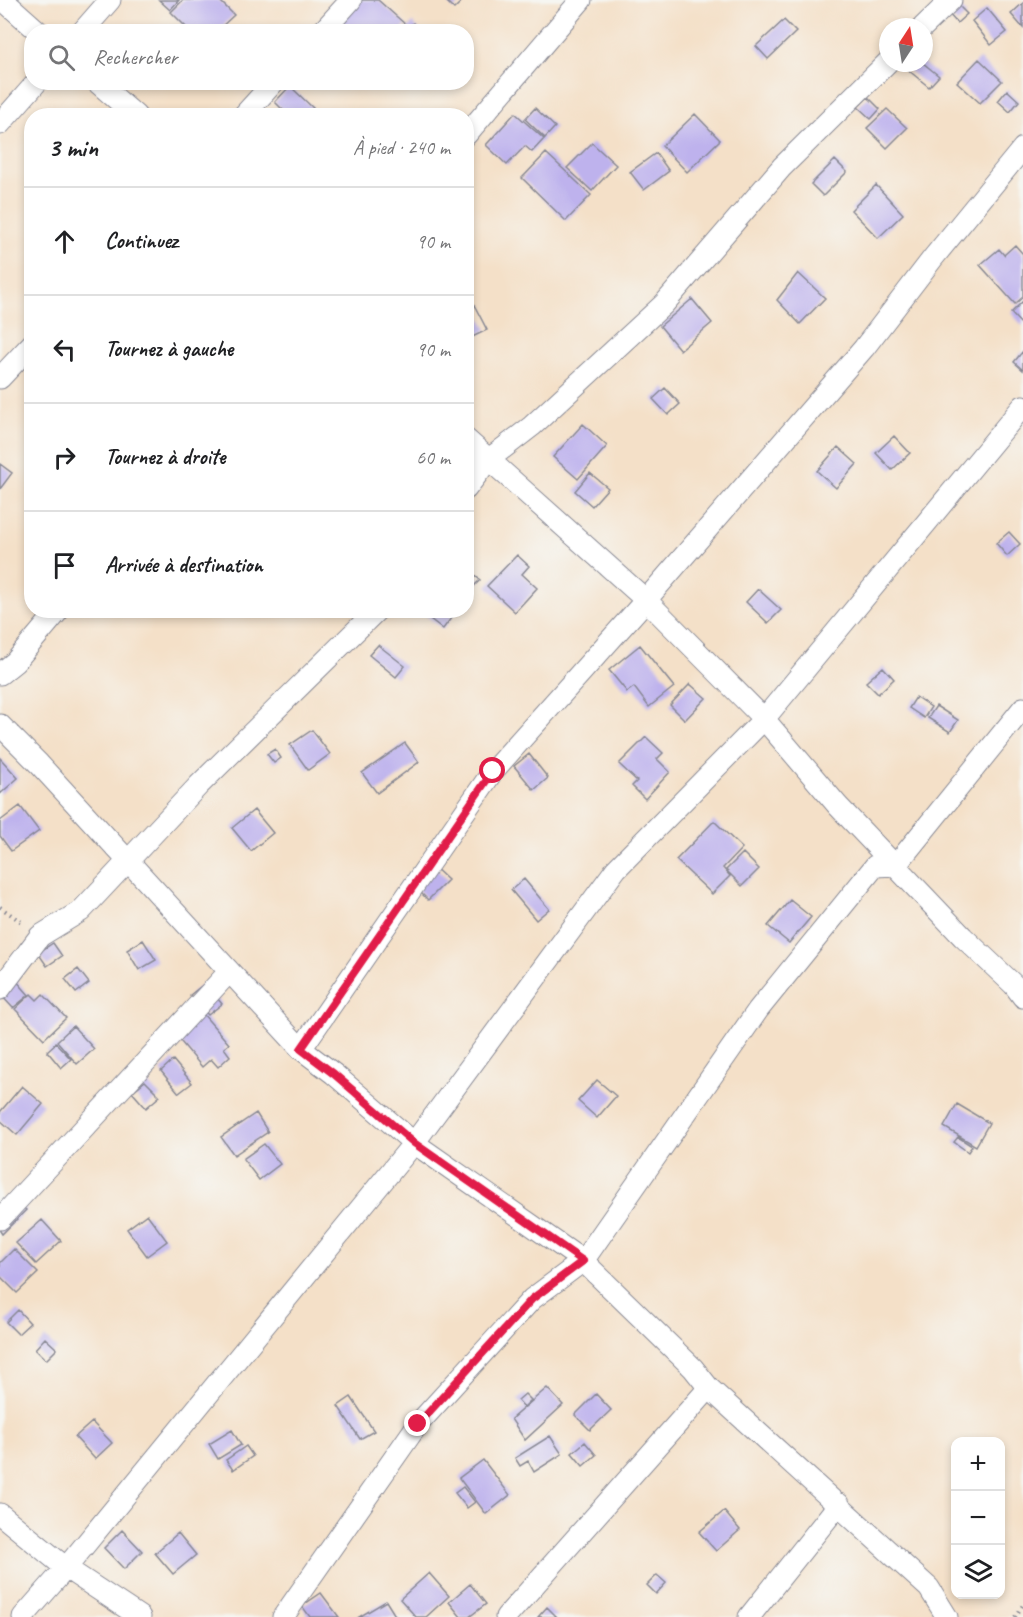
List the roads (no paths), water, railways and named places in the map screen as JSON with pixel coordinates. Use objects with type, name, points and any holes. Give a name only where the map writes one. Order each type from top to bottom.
[{"type":"street","points":[[3,0],[30,24]]},
{"type":"street","points":[[89,24],[110,0]]},
{"type":"street","points":[[329,24],[351,0]]},
{"type":"street","points":[[474,126],[581,0]]},
{"type":"street","points":[[932,18],[951,0]]},
{"type":"street","points":[[474,478],[488,460],[531,426],[664,304],[782,167],[879,71]]},
{"type":"street","points":[[0,124],[30,90]]},
{"type":"street","points":[[106,90],[127,108]]},
{"type":"street","points":[[250,108],[267,90]]},
{"type":"street","points":[[301,1049],[493,771],[646,600],[864,348],[933,258],[1023,148]]},
{"type":"street","points":[[0,378],[24,352]]},
{"type":"street","points":[[23,1617],[66,1568],[414,1143],[493,1039],[616,869],[764,719],[1023,406]]},
{"type":"street","points":[[474,447],[646,600],[764,719],[838,806],[963,937],[1020,985]]},
{"type":"street","points":[[0,675],[15,662],[52,618]]},
{"type":"street","points":[[0,989],[40,936],[81,911],[199,785],[369,618]]},
{"type":"street","points":[[284,1617],[418,1424],[532,1299],[583,1261],[758,1010],[874,866],[896,865],[1023,708]]},
{"type":"street","points":[[0,725],[39,764],[301,1049],[334,1074],[414,1143],[583,1261],[693,1368],[709,1388],[929,1587],[947,1617]]},
{"type":"street","points":[[0,1219],[229,972]]},
{"type":"street","points":[[506,1617],[709,1388]]},
{"type":"street","points":[[748,1617],[839,1504]]},
{"type":"street","points":[[0,1514],[66,1568],[140,1617]]}]
